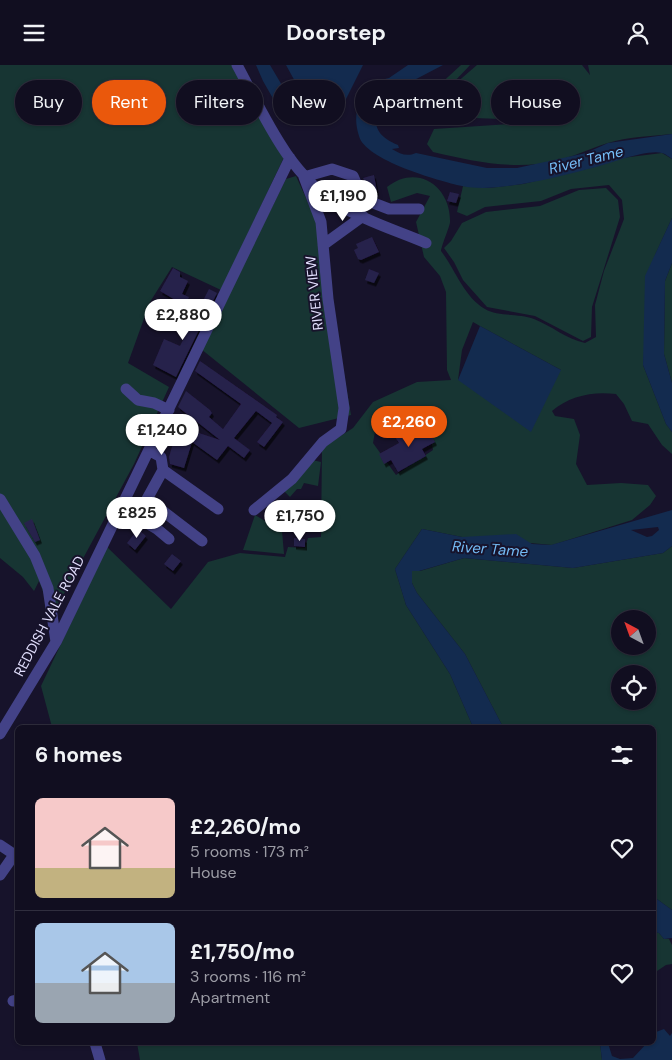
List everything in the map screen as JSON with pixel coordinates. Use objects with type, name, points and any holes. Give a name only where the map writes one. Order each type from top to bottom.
[{"type":"street","points":[[238,65],[273,131],[290,159],[304,177],[339,205],[426,243]]},
{"type":"street","name":"REDDISH VALE ROAD","points":[[0,734],[56,641],[150,451],[290,159]]},
{"type":"street","points":[[304,177],[332,169],[353,176],[363,199],[388,209],[419,209]]},
{"type":"street","name":"RIVER VIEW","points":[[254,511],[292,479],[323,442],[341,429],[344,408],[328,299],[324,245],[318,211],[304,177]]},
{"type":"street","points":[[324,245],[363,216]]},
{"type":"street","points":[[126,389],[138,400],[154,403],[169,409]]},
{"type":"street","points":[[150,451],[161,457],[162,470],[147,499],[202,541]]},
{"type":"street","points":[[162,470],[218,509]]},
{"type":"street","points":[[0,499],[36,556],[48,587],[56,641]]},
{"type":"street","points":[[122,508],[157,529],[168,539]]},
{"type":"street","points":[[0,845],[15,855]]},
{"type":"street","points":[[0,875],[15,857]]},
{"type":"street","points":[[96,1045],[100,1060]]},
{"type":"green space","points":[[0,65],[232,65],[241,80],[176,80],[176,125],[263,125],[263,118],[285,155],[221,290],[172,267],[150,302],[128,363],[169,387],[134,464],[52,616],[39,581],[34,591],[23,577],[0,558]]},
{"type":"green space","points":[[461,65],[470,65],[456,80],[445,80]]},
{"type":"green space","points":[[477,65],[582,65],[590,75],[588,65],[672,65],[672,134],[615,141],[547,163],[525,165],[498,164],[433,152],[427,144],[434,129],[493,125],[580,125],[580,80],[491,80],[491,119],[481,118],[481,80],[460,80]]},
{"type":"green space","points":[[662,153],[672,159],[672,218],[655,255],[643,365],[666,424],[672,432],[672,454],[662,445],[648,424],[632,421],[624,404],[616,394],[599,393],[574,398],[552,411],[555,416],[574,419],[580,435],[576,464],[587,485],[621,483],[648,485],[656,496],[650,505],[632,520],[552,545],[462,537],[422,529],[395,569],[406,605],[450,674],[472,725],[51,725],[41,686],[107,547],[171,609],[208,562],[240,553],[285,557],[288,547],[305,548],[308,538],[321,537],[322,448],[353,428],[373,402],[417,382],[451,380],[447,370],[446,292],[440,276],[424,257],[416,222],[430,196],[417,193],[391,202],[387,187],[398,180],[410,177],[420,178],[430,182],[445,198],[449,209],[450,222],[441,251],[466,290],[478,304],[496,313],[534,319],[572,339],[585,343],[596,337],[595,305],[604,271],[624,219],[622,200],[609,185],[571,189],[541,201],[485,207],[467,216],[457,212],[463,186],[489,188],[523,184],[598,166],[622,158]],"holes":[[[473,322],[561,370],[458,380],[462,350]],[[428,424],[433,450],[396,475],[373,443],[376,426]]]},
{"type":"green space","points":[[296,176],[319,227],[351,415],[299,428],[201,349],[286,179]]},
{"type":"green space","points":[[606,188],[618,200],[620,217],[592,307],[591,337],[583,341],[535,316],[487,307],[463,280],[444,248],[451,241],[462,223],[486,212],[540,206],[579,190]]},
{"type":"green space","points":[[672,263],[672,383],[664,354],[665,281]]},
{"type":"green space","points":[[312,460],[321,462],[318,486],[304,483],[301,489],[297,489],[290,497],[284,491]]},
{"type":"green space","points":[[255,515],[282,531],[284,554],[243,550]]},
{"type":"green space","points":[[672,546],[672,910],[656,898],[656,725],[502,725],[465,654],[417,593],[412,583],[412,571],[415,569],[420,571],[464,558],[573,568],[663,553]]},
{"type":"green space","points":[[656,932],[664,939],[669,939],[672,945],[672,964],[666,965],[656,972]]},
{"type":"green space","points":[[137,1045],[600,1045],[602,1060],[140,1060]]},
{"type":"water","points":[[256,65],[270,65],[279,80],[273,80],[273,98],[263,80]]},
{"type":"water","points":[[286,65],[363,65],[345,101],[345,80],[294,80]]},
{"type":"water","points":[[408,65],[443,65],[414,80],[381,80],[389,78]]},
{"type":"water","name":"River Tame","points":[[357,125],[376,125],[384,137],[398,145],[399,148],[392,149],[401,154],[410,155],[416,153],[487,168],[517,168],[586,153],[608,143],[672,134],[672,159],[662,153],[648,153],[522,184],[477,188],[437,179],[388,161],[364,145]]},
{"type":"water","points":[[672,218],[672,263],[665,281],[664,354],[672,383],[672,432],[666,424],[643,365],[645,276]]},
{"type":"water","points":[[480,326],[561,370],[531,432],[458,380]]},
{"type":"water","name":"River Tame","points":[[672,510],[672,546],[663,553],[573,568],[464,558],[419,571],[412,571],[412,583],[417,593],[465,654],[502,725],[472,725],[450,674],[406,605],[395,569],[422,529],[462,537],[516,534],[532,544],[551,545]],"holes":[[[658,527],[659,530],[652,536],[647,537],[631,530]]]},
{"type":"water","points":[[656,898],[672,910],[672,938],[664,939],[656,932]]},
{"type":"water","points":[[664,1029],[670,1036],[672,1033],[672,1060],[602,1060],[600,1045],[609,1045],[612,1056],[620,1059],[633,1058],[645,1045],[656,1045],[656,1032]]},
{"type":"building","points":[[374,175],[377,192],[370,193],[363,178]]},
{"type":"building","points":[[450,192],[459,194],[456,203],[447,201]]},
{"type":"building","points":[[372,237],[379,252],[361,260],[358,259],[354,250],[358,248],[356,244]]},
{"type":"building","points":[[173,268],[180,272],[180,277],[188,281],[182,294],[189,297],[181,315],[174,311],[178,303],[177,301],[160,291]]},
{"type":"building","points":[[369,269],[379,273],[374,283],[365,280]]},
{"type":"building","points":[[209,289],[217,293],[176,377],[153,365],[164,339],[180,346]]},
{"type":"building","points":[[200,361],[277,415],[276,417],[283,422],[264,447],[257,442],[272,423],[256,411],[234,438],[250,450],[244,458],[228,446],[217,460],[192,442],[184,468],[170,464],[169,457],[178,426],[220,440],[178,407],[186,391],[210,410],[212,413],[209,417],[223,429],[241,404],[195,371]]},
{"type":"building","points":[[425,423],[435,442],[422,449],[426,456],[398,472],[391,460],[384,464],[379,454],[399,443],[395,437]]},
{"type":"building","points":[[32,519],[40,540],[35,542],[24,523]]},
{"type":"building","points":[[138,529],[146,536],[135,550],[127,543]]},
{"type":"building","points":[[294,538],[305,539],[305,547],[294,546]]},
{"type":"building","points":[[172,554],[181,561],[173,571],[164,564]]}]
